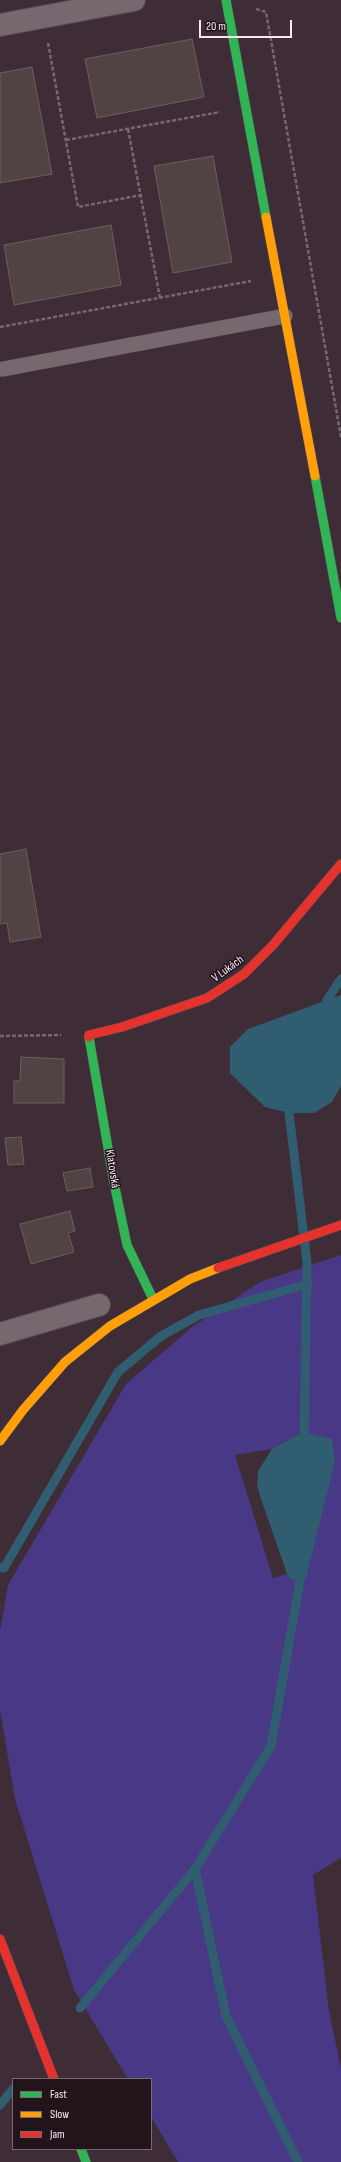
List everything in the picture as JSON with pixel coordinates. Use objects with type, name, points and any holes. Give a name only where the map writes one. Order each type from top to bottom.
[{"type":"street","points":[[0,25],[134,0]]},
{"type":"street","points":[[226,0],[341,618]]},
{"type":"street","name":"V Lukách","points":[[89,1034],[122,1027],[207,998],[244,974],[273,945],[341,864]]},
{"type":"street","name":"Klatovská","points":[[89,1034],[114,1184],[127,1246],[153,1299]]},
{"type":"street","points":[[0,1441],[22,1410],[66,1362],[110,1326],[153,1299],[190,1279],[295,1240],[341,1225]]},
{"type":"street","points":[[0,1334],[99,1305]]},
{"type":"street","points":[[0,1939],[54,2078]]},
{"type":"street","points":[[81,2150],[86,2162]]},
{"type":"lane","points":[[3,369],[285,316]]},
{"type":"path","points":[[43,17],[78,207],[141,196]]},
{"type":"path","points":[[66,140],[222,112]]},
{"type":"path","points":[[128,129],[160,298]]},
{"type":"path","points":[[0,327],[251,281]]},
{"type":"path","points":[[0,1036],[89,1034]]},
{"type":"shaded area","points":[[341,1255],[341,1858],[313,1875],[329,2011],[341,2069],[341,2162],[178,2162],[152,2119],[152,2078],[127,2078],[74,1990],[15,1799],[0,1710],[0,1631],[8,1585],[126,1384],[192,1327],[260,1282]],"holes":[[[302,1432],[332,1440],[335,1461],[290,1579],[287,1574],[273,1578],[235,1455],[272,1449]]]},
{"type":"water","points":[[341,995],[341,1086],[332,1102],[314,1113],[289,1113],[265,1107],[230,1073],[230,1047],[248,1029]]},
{"type":"water","points":[[302,1432],[332,1439],[335,1461],[306,1578],[300,1581],[290,1579],[287,1574],[257,1484],[258,1471],[272,1449]]},
{"type":"building","points":[[192,39],[204,97],[97,118],[85,59]]},
{"type":"building","points":[[32,67],[52,174],[0,183],[0,73]]},
{"type":"building","points":[[213,156],[232,262],[173,273],[154,166]]},
{"type":"building","points":[[111,225],[121,285],[14,305],[4,245]]},
{"type":"building","points":[[26,849],[41,937],[10,942],[7,923],[0,924],[0,854]]},
{"type":"building","points":[[21,1057],[64,1059],[64,1103],[14,1103],[14,1081],[20,1081]]},
{"type":"building","points":[[21,1137],[24,1164],[8,1165],[5,1138]]},
{"type":"building","points":[[90,1168],[93,1187],[67,1191],[63,1173]]},
{"type":"building","points":[[70,1211],[75,1231],[68,1233],[74,1252],[31,1264],[20,1224]]},
{"type":"waterway","points":[[324,1011],[327,1000],[341,979]]},
{"type":"waterway","points":[[293,1102],[289,1113],[307,1262],[304,1444]]},
{"type":"waterway","points":[[0,1567],[4,1568],[118,1372],[161,1336],[199,1315],[308,1284]]},
{"type":"waterway","points":[[80,2008],[195,1869],[271,1746],[300,1581],[300,1569]]},
{"type":"waterway","points":[[195,1869],[226,2016],[298,2162]]},
{"type":"waterway","points":[[0,2105],[12,2090]]},
{"type":"traffic: fast","points":[[226,0],[266,217]]},
{"type":"traffic: fast","points":[[315,476],[341,618]]},
{"type":"traffic: fast","points":[[89,1037],[114,1183],[127,1245],[153,1299]]},
{"type":"traffic: fast","points":[[81,2150],[86,2162]]},
{"type":"traffic: slow","points":[[266,217],[315,476]]},
{"type":"traffic: slow","points":[[0,1441],[23,1410],[65,1362],[110,1326],[190,1279],[218,1268]]},
{"type":"traffic: jam","points":[[89,1037],[89,1035],[122,1027],[207,998],[244,974],[273,945],[341,864]]},
{"type":"traffic: jam","points":[[218,1268],[341,1225]]},
{"type":"traffic: jam","points":[[0,1939],[54,2078]]}]
